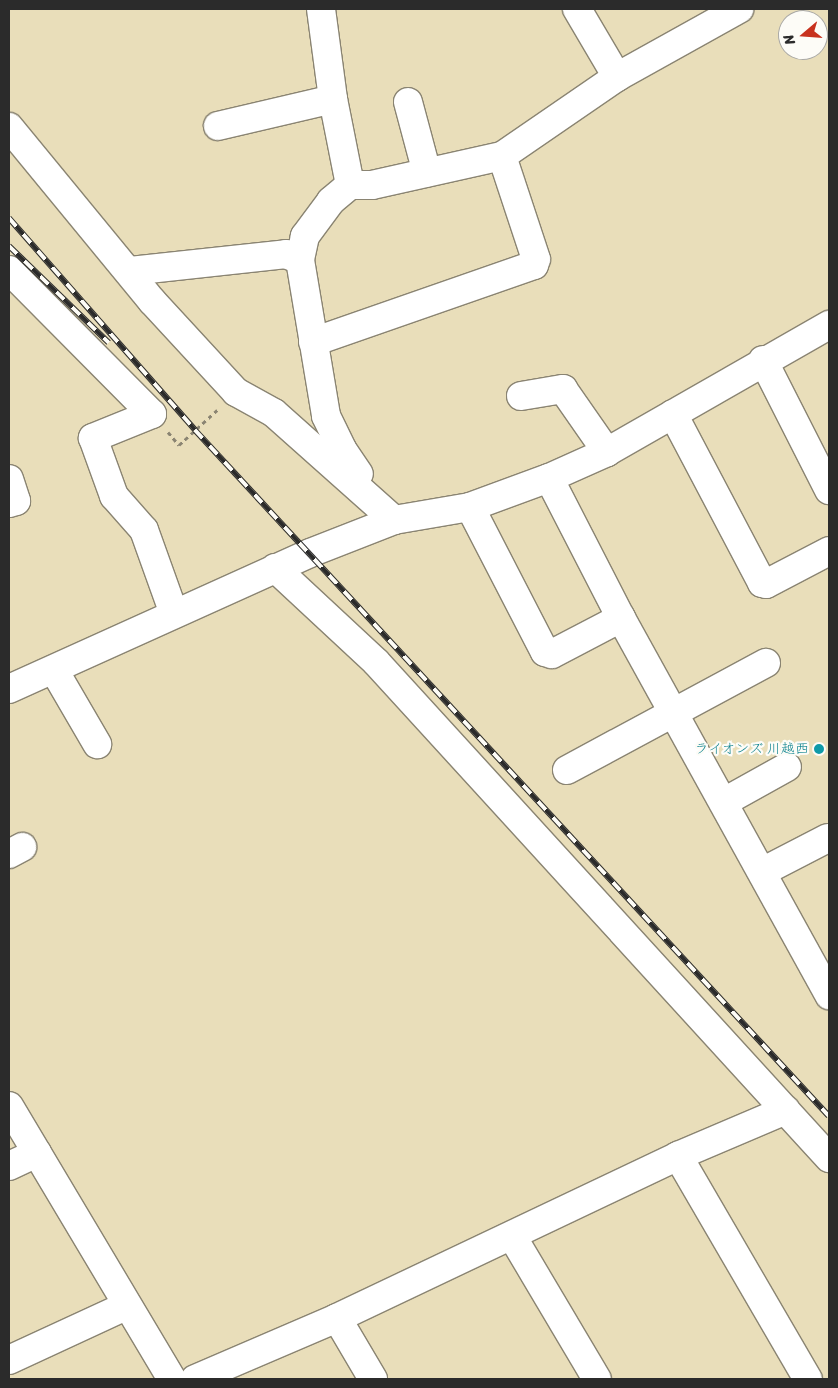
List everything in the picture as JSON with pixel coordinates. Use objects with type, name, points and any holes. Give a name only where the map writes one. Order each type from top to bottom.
[{"type":"street","points":[[321,9],[333,99],[350,185]]},
{"type":"street","points":[[577,9],[618,77]]},
{"type":"street","points":[[363,490],[358,470],[342,449],[326,416],[300,260],[305,236],[331,201],[350,185],[372,185],[502,156],[618,77],[739,9]]},
{"type":"street","points":[[218,126],[333,99]]},
{"type":"street","points":[[408,102],[427,173]]},
{"type":"street","points":[[9,127],[130,271],[152,301],[236,392],[274,414],[363,490],[394,520]]},
{"type":"street","points":[[313,342],[534,265],[536,259],[502,156]]},
{"type":"street","points":[[130,271],[286,254],[300,260]]},
{"type":"street","points":[[14,282],[152,414],[94,438],[114,496],[144,530],[174,614]]},
{"type":"street","points":[[9,689],[275,568],[394,520],[470,507],[549,478],[607,452],[763,360],[829,325]]},
{"type":"street","points":[[763,360],[829,490]]},
{"type":"street","points":[[521,396],[563,389],[607,452]]},
{"type":"street","points":[[673,414],[762,583],[766,584],[829,551]]},
{"type":"street","points":[[549,478],[621,618],[829,995]]},
{"type":"street","points":[[9,479],[16,500],[9,503]]},
{"type":"street","points":[[470,507],[545,652],[552,654],[621,618]]},
{"type":"street","points":[[275,568],[376,662],[829,1158]]},
{"type":"street","points":[[568,770],[672,712],[766,664]]},
{"type":"street","points":[[54,670],[97,744]]},
{"type":"street","points":[[724,802],[787,767]]},
{"type":"street","points":[[762,872],[828,838]]},
{"type":"street","points":[[9,1106],[126,1306],[172,1379]]},
{"type":"street","points":[[195,1379],[337,1318],[678,1156],[786,1110]]},
{"type":"street","points":[[9,1166],[36,1154]]},
{"type":"street","points":[[678,1156],[808,1379]]},
{"type":"street","points":[[512,1236],[597,1379]]},
{"type":"street","points":[[9,1360],[126,1306]]},
{"type":"street","points":[[337,1318],[373,1379]]},
{"type":"path","points":[[152,414],[179,445],[236,392]]},
{"type":"railway","points":[[9,218],[195,430],[829,1116]]},
{"type":"railway","points":[[9,246],[109,343]]},
{"type":"place","name":"ライオンズ 川越西","points":[[819,749]]}]
